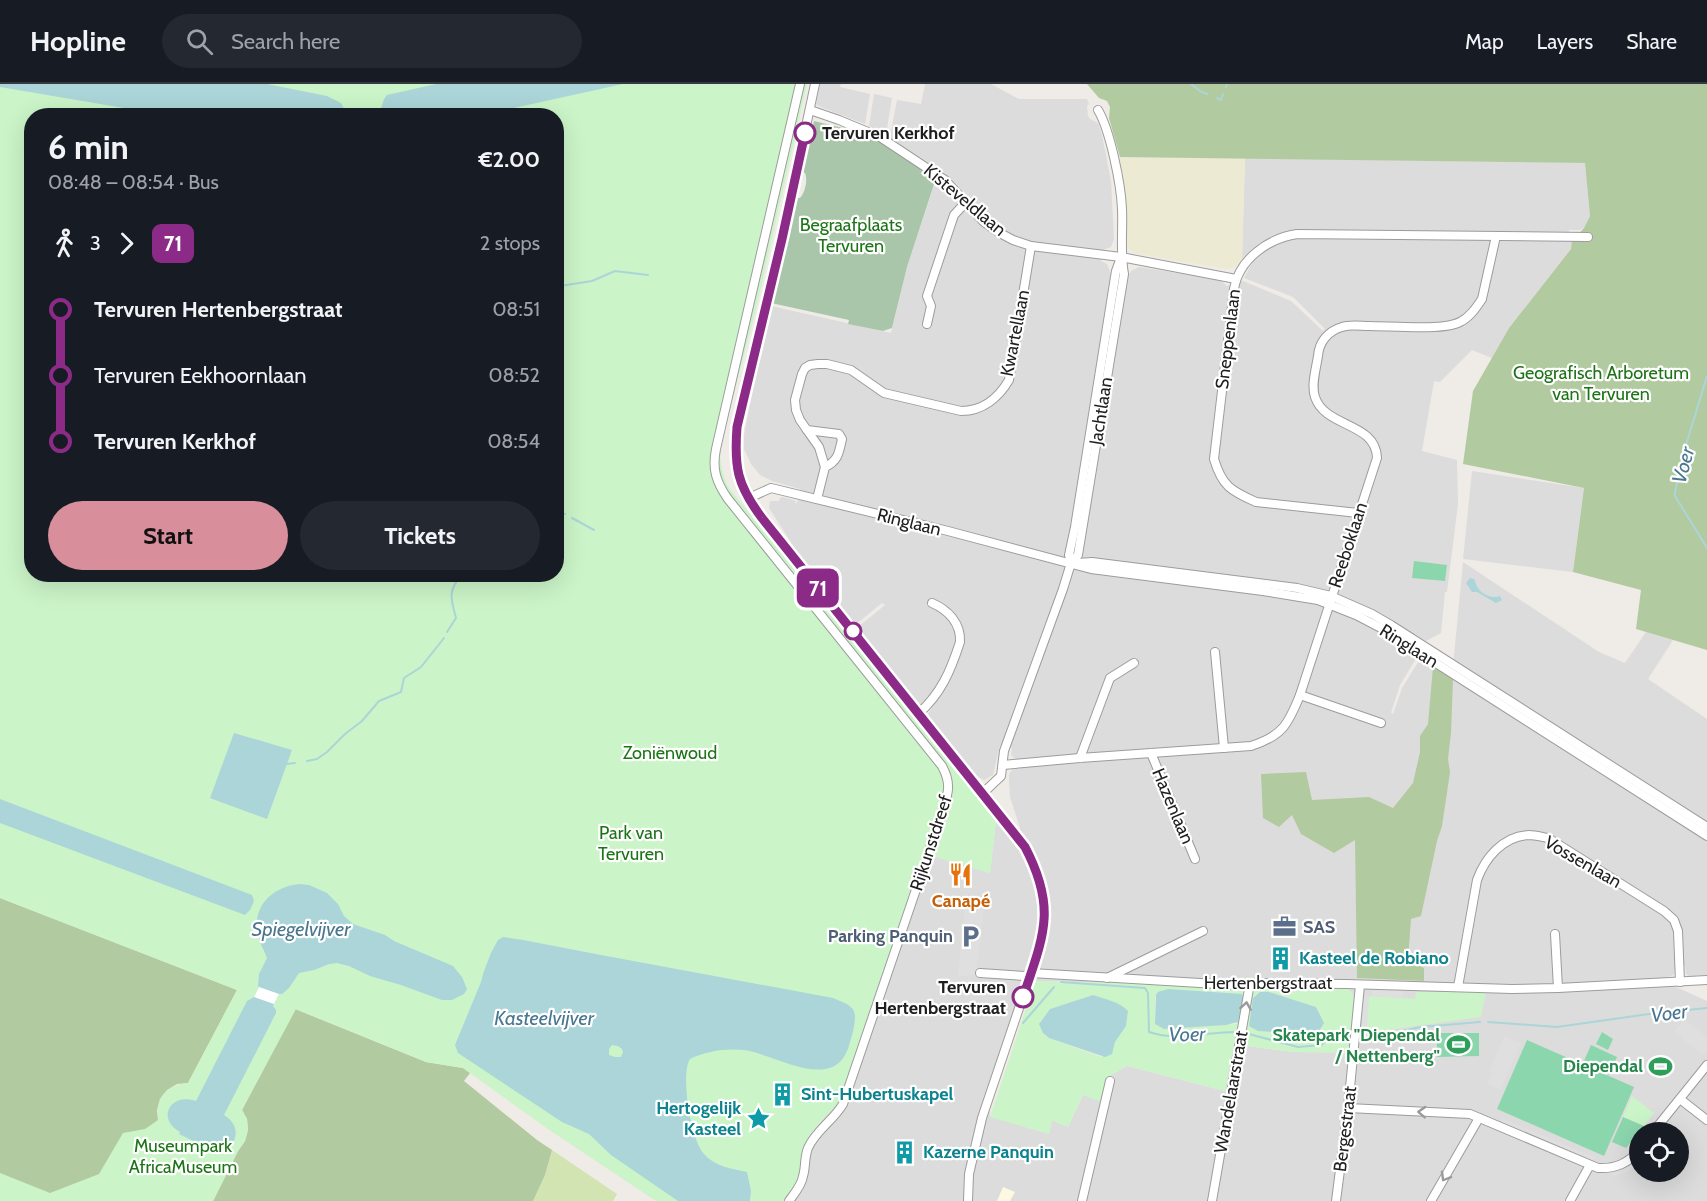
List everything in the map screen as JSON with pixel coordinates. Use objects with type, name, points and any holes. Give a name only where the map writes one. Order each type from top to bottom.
[{"type":"street","name":"Rijkunstdreef","points":[[789,1201],[803,1179],[805,1159],[814,1138],[838,1113],[843,1104],[949,790],[948,777],[942,766],[728,499],[715,478],[713,462],[800,84]]},
{"type":"street","points":[[815,84],[782,239],[737,427],[736,460],[739,477],[748,498],[1025,847],[1036,867],[1042,885],[1045,902],[1044,931],[976,1140],[968,1178],[968,1201]]},
{"type":"street","name":"Kisteveldlaan","points":[[810,110],[880,137],[945,180],[984,222],[1013,240],[1031,246],[1121,257],[1236,279]]},
{"type":"street","name":"Jachtlaan","points":[[983,793],[1001,776],[1004,752],[1071,563],[1078,555],[1124,274],[1121,257],[1122,208],[1117,171],[1103,119],[1098,110]]},
{"type":"street","points":[[927,324],[932,306],[927,296],[930,286],[954,215],[966,202]]},
{"type":"street","name":"Sneppenlaan","points":[[1358,513],[1256,502],[1227,486],[1219,476],[1214,459],[1236,279],[1257,251],[1287,235],[1297,234],[1588,237]]},
{"type":"street","name":"Reeboklaan","points":[[1003,765],[1251,746],[1273,737],[1283,728],[1291,718],[1300,695],[1375,465],[1374,446],[1365,435],[1332,418],[1319,406],[1314,388],[1318,351],[1328,334],[1345,326],[1444,327],[1463,321],[1482,299],[1496,236]]},
{"type":"street","name":"Kwartellaan","points":[[825,467],[819,447],[800,420],[796,410],[795,400],[805,368],[810,365],[827,364],[851,370],[884,393],[962,411],[974,410],[987,404],[1003,390],[1009,380],[1031,246]]},
{"type":"street","points":[[807,430],[839,434],[842,439],[838,457],[825,467],[817,499]]},
{"type":"street","name":"Ringlaan","points":[[748,498],[771,488],[1091,569],[1330,600],[1372,614],[1707,827]]},
{"type":"street","name":"Ringlaan","points":[[1330,600],[1381,628],[1707,836]]},
{"type":"street","points":[[918,714],[935,699],[960,642],[954,620],[943,609],[932,603]]},
{"type":"street","points":[[1215,652],[1224,748]]},
{"type":"street","points":[[1080,758],[1110,678],[1134,663]]},
{"type":"street","points":[[1300,695],[1381,723]]},
{"type":"street","name":"Hazenlaan","points":[[1151,753],[1195,859]]},
{"type":"street","name":"Vossenlaan","points":[[1458,987],[1481,868],[1488,858],[1505,843],[1514,838],[1529,835],[1548,838],[1664,911],[1674,920],[1678,931],[1680,982]]},
{"type":"street","points":[[1107,978],[1203,931]]},
{"type":"street","points":[[1555,934],[1558,988]]},
{"type":"street","name":"Hertenbergstraat","points":[[980,973],[1025,976],[1031,973],[1234,985],[1250,983],[1558,988],[1707,980]]},
{"type":"street","name":"Wandelaarstraat","points":[[1212,1201],[1250,983]]},
{"type":"street","name":"Bergestraat","points":[[1336,1201],[1360,985]]},
{"type":"street","points":[[1661,1122],[1707,1065]]},
{"type":"street","points":[[1082,1201],[1110,1081]]},
{"type":"street","points":[[1680,1099],[1707,1120]]},
{"type":"street","points":[[1348,1108],[1470,1114],[1598,1168],[1616,1167],[1629,1160]]},
{"type":"street","points":[[1431,1201],[1479,1118]]},
{"type":"street","points":[[1570,1201],[1590,1165]]},
{"type":"shaded area","points":[[820,84],[841,84],[840,87],[870,94],[865,124],[816,104]]},
{"type":"shaded area","points":[[925,84],[991,84],[1019,99],[1087,99],[1088,116],[1098,123],[1102,135],[1111,181],[1114,239],[1111,247],[1103,250],[1101,261],[1107,264],[1111,274],[1128,277],[1131,271],[1139,267],[1220,280],[1227,286],[1243,281],[1291,301],[1323,331],[1325,329],[1293,297],[1244,278],[1260,255],[1253,248],[1242,259],[1245,158],[1585,163],[1590,216],[1584,228],[1569,230],[1569,240],[1573,243],[1571,249],[1509,328],[1492,358],[1472,350],[1440,382],[1434,381],[1422,451],[1457,460],[1458,504],[1447,592],[1445,592],[1441,633],[1426,641],[1415,634],[1405,649],[1417,657],[1400,685],[1391,713],[1393,714],[1402,688],[1420,659],[1450,678],[1463,562],[1599,652],[1625,663],[1646,632],[1673,640],[1648,679],[1707,719],[1707,975],[1689,976],[1686,974],[1685,966],[1675,968],[1674,975],[1667,977],[1676,987],[1707,1001],[1707,1201],[793,1201],[786,1197],[799,1177],[800,1158],[810,1135],[839,1102],[923,853],[990,873],[996,821],[1009,836],[1020,828],[1010,797],[1009,774],[1012,770],[1021,768],[1020,759],[1011,755],[1012,748],[1000,745],[993,775],[984,780],[977,776],[929,718],[928,714],[932,708],[927,702],[919,705],[857,628],[885,605],[882,603],[855,625],[789,544],[791,542],[769,508],[770,501],[779,501],[783,497],[797,503],[800,489],[760,475],[751,464],[744,449],[744,435],[771,306],[891,333],[907,267],[934,185],[939,189],[942,186],[957,200],[968,196],[945,173],[865,124],[869,126],[874,94],[892,98],[886,134],[890,137],[897,100],[921,104]],"holes":[[[1035,981],[1349,989],[1356,1001],[1293,1052],[1233,1044],[1225,1091],[1127,1066],[1083,1095],[1068,1127],[1052,1120],[1049,1134],[990,1116],[988,1091],[1025,987]]]},
{"type":"shaded area","points":[[1120,157],[1245,158],[1242,259],[1235,267],[1228,269],[1134,253],[1130,250],[1127,245]]},
{"type":"shaded area","points":[[1472,471],[1584,488],[1573,572],[1463,559]]},
{"type":"shaded area","name":"Parking Panquin","points":[[966,898],[985,899],[976,975],[958,976]]},
{"type":"shaded area","points":[[1372,989],[1403,991],[1403,998],[1372,996]]},
{"type":"shaded area","points":[[1365,996],[1369,996],[1366,1039],[1360,1038]]},
{"type":"shaded area","points":[[1684,1019],[1707,1037],[1707,1052],[1704,1056],[1674,1032]]},
{"type":"shaded area","points":[[1504,1036],[1521,1043],[1501,1090],[1487,1084],[1492,1073],[1489,1071]]},
{"type":"shaded area","points":[[1503,1119],[1594,1157],[1592,1162],[1501,1124]]},
{"type":"shaded area","points":[[1629,1164],[1629,1170],[1613,1177],[1610,1172]]},
{"type":"shaded area","points":[[1003,1187],[1015,1192],[1010,1201],[997,1201]]},
{"type":"green space","name":"Park van Tervuren","points":[[0,84],[807,84],[756,309],[720,447],[723,473],[729,488],[996,823],[990,873],[923,853],[839,1102],[806,1140],[796,1183],[784,1201],[656,1201],[545,1127],[463,1068],[426,1062],[296,1009],[242,1110],[247,1119],[248,1130],[245,1141],[213,1201],[0,1201],[0,1173],[50,1193],[99,1174],[123,1133],[145,1129],[158,1120],[159,1105],[164,1094],[173,1087],[188,1083],[237,990],[0,898]]},
{"type":"green space","name":"Geografisch Arboretum van Tervuren","points":[[1087,84],[1707,84],[1707,650],[1636,629],[1641,590],[1573,572],[1584,488],[1463,464],[1473,391],[1509,328],[1571,249],[1572,241],[1584,228],[1590,216],[1585,163],[1120,157],[1109,118],[1110,107],[1107,101],[1099,98]]},
{"type":"green space","name":"Begraafplaats Tervuren","points":[[814,121],[868,134],[936,178],[907,267],[892,328],[883,331],[848,324],[849,320],[771,303],[796,198],[800,198],[806,186],[806,176],[802,172]]},
{"type":"green space","points":[[1414,561],[1447,565],[1445,581],[1412,578]]},
{"type":"green space","points":[[1433,667],[1453,679],[1448,759],[1450,772],[1442,826],[1421,916],[1411,919],[1408,960],[1424,968],[1424,981],[1357,978],[1355,840],[1334,853],[1301,834],[1292,815],[1279,827],[1263,818],[1261,774],[1306,772],[1312,800],[1369,797],[1393,808],[1413,783],[1420,752],[1420,736],[1428,724]]},
{"type":"green space","points":[[0,898],[237,990],[188,1083],[177,1084],[167,1090],[160,1099],[157,1110],[158,1120],[150,1135],[73,1196],[25,1201],[0,1175]]},
{"type":"green space","points":[[1035,981],[1349,989],[1356,1001],[1350,1053],[1293,1052],[1234,1044],[1225,1091],[1127,1066],[1111,1075],[1104,1103],[1083,1095],[1068,1127],[1052,1120],[1049,1134],[990,1117]],"holes":[[[1168,989],[1242,994],[1243,999],[1236,1024],[1164,1029],[1155,1024],[1155,997]],[[1260,992],[1269,992],[1316,1007],[1307,1038],[1284,1029],[1272,1032],[1258,1031],[1253,998]],[[1090,996],[1110,1001],[1128,1012],[1126,1026],[1115,1042],[1113,1051],[1101,1057],[1046,1036],[1040,1022],[1050,1009]]]},
{"type":"green space","points":[[1416,992],[1486,992],[1481,1017],[1366,1033],[1369,996],[1415,999]]},
{"type":"green space","points":[[295,1009],[426,1062],[463,1068],[470,1073],[464,1081],[552,1150],[545,1175],[533,1201],[213,1201],[245,1141],[248,1130],[247,1119],[242,1110]]},
{"type":"green space","points":[[1602,1032],[1613,1039],[1608,1050],[1596,1044]]},
{"type":"green space","name":"Skatepark \"Diependal / Nettenberg\"","points":[[1437,1033],[1479,1033],[1479,1056],[1437,1057]]},
{"type":"green space","points":[[1527,1040],[1634,1087],[1604,1156],[1497,1109]]},
{"type":"green space","points":[[1591,1045],[1617,1057],[1609,1075],[1583,1063]]},
{"type":"green space","points":[[1632,1096],[1654,1113],[1647,1122],[1635,1122],[1623,1117]]},
{"type":"green space","points":[[1623,1117],[1635,1122],[1629,1122],[1629,1144],[1626,1148],[1612,1142]]},
{"type":"green space","points":[[552,1150],[617,1194],[613,1201],[533,1201],[545,1175]]},
{"type":"water","points":[[0,84],[267,84],[327,96],[341,103],[344,108],[124,108],[0,87]]},
{"type":"water","points":[[436,84],[623,84],[514,108],[381,108],[387,95]]},
{"type":"water","points":[[1470,578],[1474,579],[1482,593],[1491,597],[1500,596],[1502,600],[1496,603],[1477,592],[1472,592],[1466,583]]},
{"type":"water","points":[[234,733],[292,750],[267,819],[210,798]]},
{"type":"water","points":[[0,799],[252,895],[254,901],[245,915],[0,823]]},
{"type":"water","name":"Spiegelvijver","points":[[299,884],[309,885],[327,893],[353,924],[385,935],[453,966],[462,977],[467,989],[464,994],[452,1000],[442,1000],[337,963],[299,973],[289,988],[279,994],[273,1006],[276,1013],[224,1115],[235,1127],[234,1140],[225,1148],[217,1149],[209,1146],[208,1148],[179,1134],[180,1132],[169,1120],[169,1108],[179,1100],[196,1101],[247,1001],[254,997],[259,987],[259,974],[267,958],[259,939],[257,926],[261,908],[272,894],[280,889]]},
{"type":"water","name":"Kasteelvijver","points":[[503,937],[523,940],[833,998],[853,1009],[855,1018],[852,1035],[843,1058],[833,1067],[820,1070],[789,1064],[744,1050],[716,1051],[690,1059],[686,1078],[688,1107],[699,1147],[713,1161],[747,1172],[751,1191],[750,1201],[678,1201],[611,1155],[589,1134],[562,1122],[458,1053],[455,1045],[498,940]],"holes":[[[612,1045],[618,1046],[623,1052],[621,1057],[609,1055]]]},
{"type":"water","points":[[1168,989],[1242,994],[1238,1022],[1226,1025],[1164,1029],[1155,1024],[1156,995]]},
{"type":"water","points":[[1260,992],[1269,992],[1316,1007],[1324,1023],[1318,1033],[1307,1038],[1284,1029],[1273,1032],[1258,1031],[1249,1026],[1253,998]]},
{"type":"water","points":[[1093,995],[1117,1003],[1128,1011],[1126,1026],[1115,1042],[1112,1054],[1105,1057],[1049,1038],[1043,1033],[1039,1024],[1050,1009]]},
{"type":"pier","points":[[259,987],[279,994],[274,1004],[254,997]]},
{"type":"waterway","points":[[1191,84],[1207,94]]},
{"type":"waterway","points":[[1217,98],[1221,100],[1223,94]]},
{"type":"waterway","points":[[564,285],[592,281],[615,271],[648,275]]},
{"type":"waterway","name":"Voer","points":[[1707,376],[1686,445],[1675,492],[1675,496],[1707,548]]},
{"type":"waterway","points":[[572,518],[594,530]]},
{"type":"waterway","points":[[447,632],[456,618],[452,600],[452,591],[456,582]]},
{"type":"waterway","points":[[307,761],[317,759],[327,752],[362,721],[379,701],[401,692],[404,678],[421,667],[444,638]]},
{"type":"waterway","points":[[287,764],[295,763]]},
{"type":"waterway","name":"Voer","points":[[1061,982],[1145,988],[1148,993],[1149,1032],[1171,1036],[1239,1032]]},
{"type":"waterway","name":"Voer","points":[[1023,1023],[1054,987]]},
{"type":"waterway","name":"Voer","points":[[1488,1022],[1557,1027],[1707,1008]]},
{"type":"waterway","name":"Voer","points":[[1374,1037],[1421,1027],[1480,1022]]},
{"type":"waterway","name":"Voer","points":[[1245,1033],[1298,1047],[1322,1045],[1329,1036],[1347,1037]]},
{"type":"bus line","name":"71","points":[[805,133],[737,427],[735,453],[739,477],[748,498],[762,518],[1025,847],[1036,867],[1045,902],[1044,931],[1023,997]]},
{"type":"place","name":"Tervuren Kerkhof","points":[[805,133]]},
{"type":"place","name":"Canapé","points":[[961,875]]},
{"type":"place","name":"SAS","points":[[1285,927]]},
{"type":"place","name":"Parking Panquin","points":[[971,936]]},
{"type":"place","name":"Kasteel de Robiano","points":[[1281,958]]},
{"type":"place","name":"Tervuren Hertenbergstraat","points":[[1023,997]]},
{"type":"place","name":"Skatepark \"Diependal / Nettenberg\"","points":[[1458,1045]]},
{"type":"place","name":"Diependal","points":[[1661,1066]]},
{"type":"place","name":"Sint-Hubertuskapel","points":[[783,1094]]},
{"type":"place","name":"Hertogelijk Kasteel","points":[[759,1118]]},
{"type":"place","name":"Kazerne Panquin","points":[[905,1152]]},
{"type":"park label","name":"Zoniënwoud","points":[[670,753]]},
{"type":"park label","name":"Museumpark AfricaMuseum","points":[[183,1156]]}]
